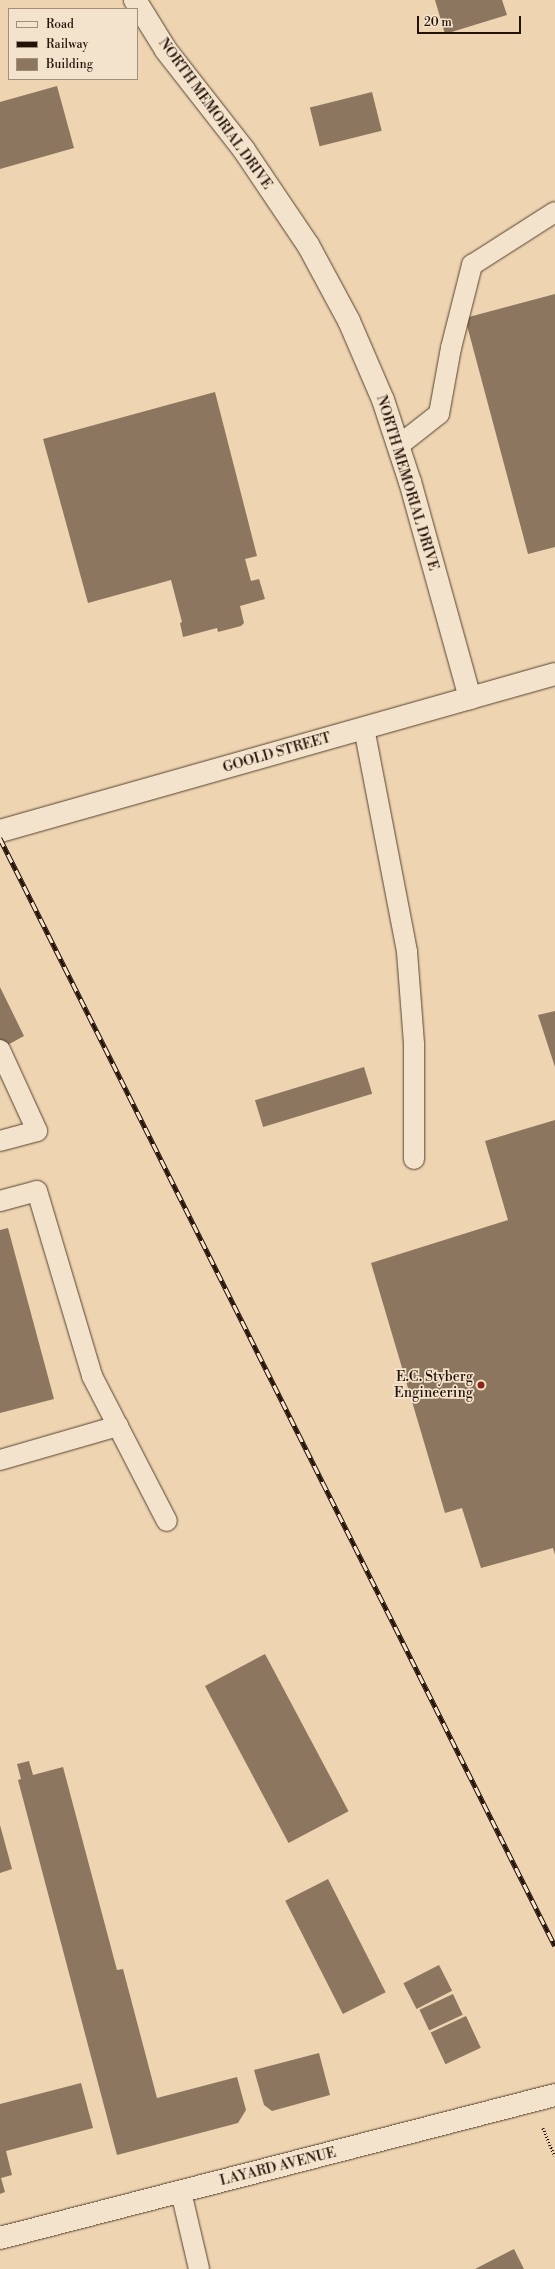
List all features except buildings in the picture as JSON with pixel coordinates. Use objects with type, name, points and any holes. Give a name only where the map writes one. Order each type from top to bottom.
[{"type":"main road","name":"NORTH MEMORIAL DRIVE","points":[[135,0],[166,50],[244,150],[308,245],[349,321],[383,400],[398,446],[470,698]]},
{"type":"main road","name":"GOOLD STREET","points":[[0,831],[555,674]]},
{"type":"main road","name":"LAYARD AVENUE","points":[[0,2238],[555,2095]]},
{"type":"lane","points":[[398,446],[439,414],[451,348],[472,265],[555,212]]},
{"type":"lane","points":[[364,728],[407,952],[414,1044],[414,1159]]},
{"type":"lane","points":[[0,1050],[37,1131],[0,1140]]},
{"type":"lane","points":[[0,1201],[37,1191],[92,1376],[167,1521]]},
{"type":"lane","points":[[0,1460],[118,1426]]},
{"type":"lane","points":[[181,2192],[199,2269]]},
{"type":"railway","points":[[0,838],[555,1946]]},
{"type":"place","name":"E.C. Styberg Engineering","points":[[481,1385]]}]
